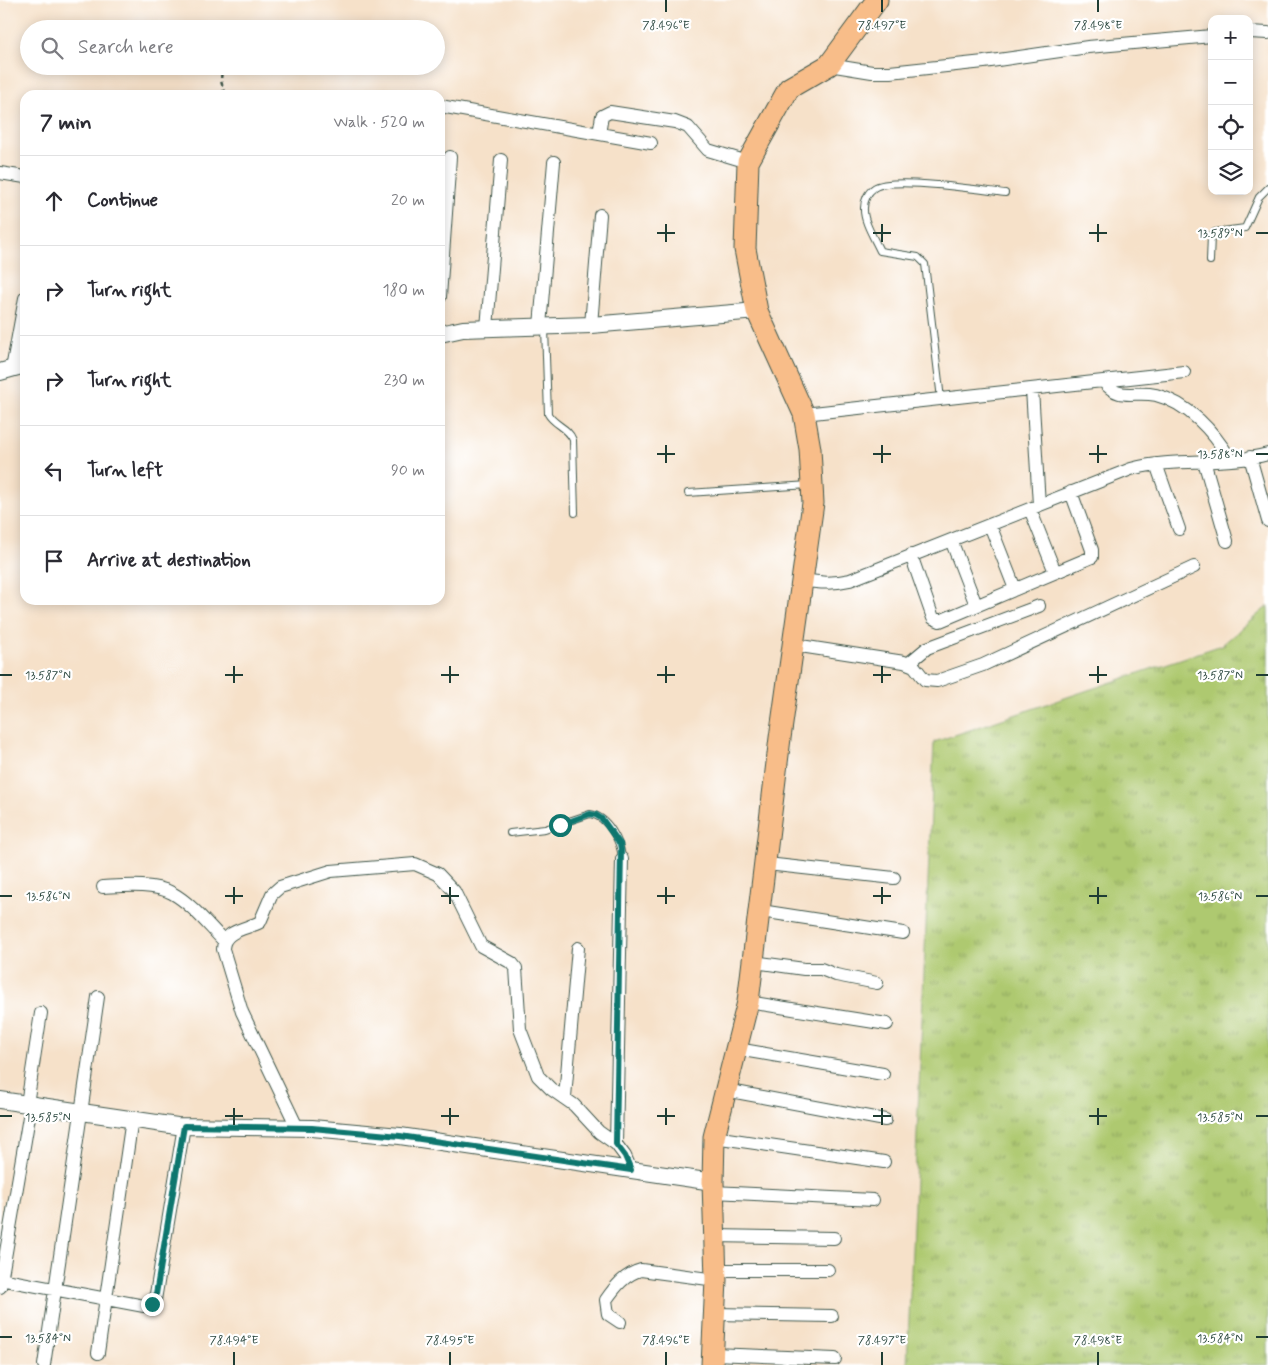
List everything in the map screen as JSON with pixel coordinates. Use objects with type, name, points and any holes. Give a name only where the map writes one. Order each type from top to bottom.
[{"type":"highway","points":[[713,1360],[716,1275],[713,1187],[714,1137],[748,1002],[767,864],[780,738],[813,503],[810,449],[804,414],[758,311],[744,249],[748,162],[789,88],[829,65],[877,0]]},
{"type":"street","points":[[1253,32],[1268,33]]},
{"type":"street","points":[[829,65],[872,72],[890,72],[984,62],[1088,47],[1208,36]]},
{"type":"street","points":[[445,107],[651,143]]},
{"type":"street","points":[[599,134],[602,116],[610,112],[675,122],[688,126],[708,150],[748,162]]},
{"type":"street","points":[[445,227],[450,157]]},
{"type":"street","points":[[487,328],[501,160]]},
{"type":"street","points":[[542,326],[554,162]]},
{"type":"street","points":[[0,173],[20,175]]},
{"type":"street","points":[[591,325],[600,215]]},
{"type":"street","points":[[445,333],[463,329],[591,325],[758,311]]},
{"type":"street","points":[[12,369],[20,325]]},
{"type":"street","points":[[804,414],[1184,372]]},
{"type":"street","points":[[1103,381],[1117,394],[1155,395],[1182,406],[1218,439],[1230,459]]},
{"type":"street","points":[[1032,389],[1034,507],[1055,572]]},
{"type":"street","points":[[803,580],[836,584],[1131,469],[1156,464],[1230,459],[1268,454]]},
{"type":"street","points":[[1250,457],[1268,521]]},
{"type":"street","points":[[1204,461],[1227,541]]},
{"type":"street","points":[[1156,464],[1179,529]]},
{"type":"street","points":[[911,555],[933,618],[940,621],[1090,558],[1093,555],[1071,492]]},
{"type":"street","points":[[990,524],[1015,589]]},
{"type":"street","points":[[951,540],[976,605]]},
{"type":"street","points":[[794,645],[909,663],[925,680],[937,681],[983,665],[1194,567]]},
{"type":"street","points":[[909,663],[927,648],[1039,606]]},
{"type":"street","points":[[616,1144],[622,859]]},
{"type":"street","points":[[297,1127],[242,1012],[223,948],[224,941],[231,933],[260,922],[272,894],[280,887],[331,872],[405,864],[424,867],[438,874],[454,891],[481,946],[512,963],[516,968],[520,1029],[533,1065],[542,1082],[565,1097],[599,1132],[616,1144],[625,1156],[631,1170]]},
{"type":"street","points":[[767,864],[894,878]]},
{"type":"street","points":[[102,887],[154,888],[166,891],[188,906],[224,941]]},
{"type":"street","points":[[761,910],[903,933]]},
{"type":"street","points":[[565,1097],[578,948]]},
{"type":"street","points":[[754,962],[804,969],[821,969],[836,975],[877,983]]},
{"type":"street","points":[[44,1365],[98,997]]},
{"type":"street","points":[[748,1002],[887,1024]]},
{"type":"street","points":[[41,1013],[29,1105],[1,1282],[55,1289],[144,1306],[152,1304],[155,1300],[184,1126]]},
{"type":"street","points":[[736,1049],[883,1074]]},
{"type":"street","points":[[725,1090],[885,1120]]},
{"type":"street","points":[[0,1100],[184,1126],[297,1127],[400,1136],[631,1170],[713,1187],[873,1200]]},
{"type":"street","points":[[98,1353],[104,1298],[132,1119]]},
{"type":"street","points":[[714,1137],[884,1162]]},
{"type":"street","points":[[714,1236],[834,1238]]},
{"type":"street","points":[[620,1322],[608,1314],[606,1300],[625,1278],[633,1272],[641,1270],[716,1275],[828,1270]]},
{"type":"street","points":[[715,1314],[832,1316]]},
{"type":"street","points":[[713,1360],[835,1359]]},
{"type":"lane","points":[[941,399],[925,264],[918,257],[880,251],[864,214],[865,201],[875,187],[885,184],[917,184],[1005,193]]},
{"type":"lane","points":[[1210,261],[1211,235],[1215,232],[1245,228],[1259,197],[1268,188]]},
{"type":"lane","points":[[542,326],[548,414],[551,419],[570,434],[573,440],[575,513]]},
{"type":"lane","points":[[688,493],[812,485]]},
{"type":"lane","points":[[510,833],[545,829],[590,814],[596,815],[602,819],[620,844],[622,859]]},
{"type":"path","points":[[221,75],[224,90]]},
{"type":"green space","points":[[1268,606],[1268,1365],[907,1365],[934,742],[1222,645]]},
{"type":"route","points":[[152,1304],[155,1300],[166,1247],[184,1126],[312,1128],[400,1136],[631,1170],[630,1164],[616,1144],[621,946],[622,859],[620,844],[602,819],[596,815],[590,814],[560,825]]}]
